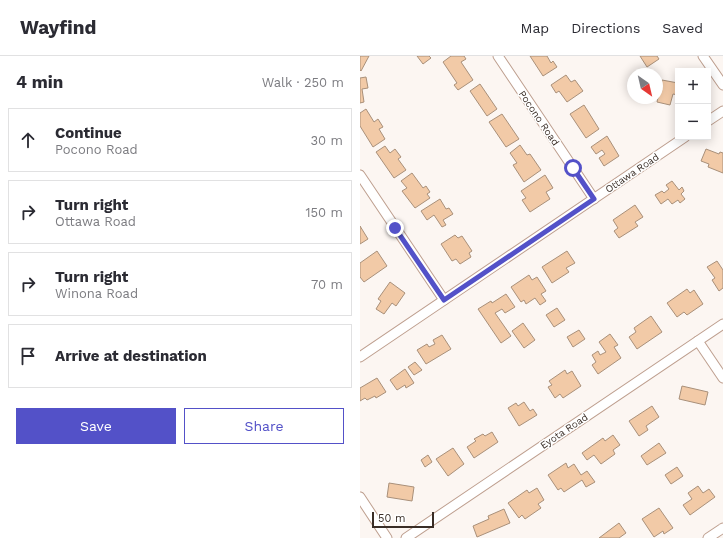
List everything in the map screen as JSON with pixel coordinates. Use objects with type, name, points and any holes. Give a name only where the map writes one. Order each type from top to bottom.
[{"type":"street","name":"Pocono Road","points":[[498,56],[594,199]]},
{"type":"street","points":[[703,56],[723,85]]},
{"type":"street","points":[[711,119],[723,111]]},
{"type":"street","name":"Ottawa Road","points":[[360,357],[681,140]]},
{"type":"street","points":[[360,175],[444,300]]},
{"type":"street","name":"Eyota Road","points":[[406,538],[723,324]]},
{"type":"street","points":[[698,341],[723,378]]},
{"type":"street","points":[[360,497],[387,538]]},
{"type":"street","points":[[708,538],[723,528]]},
{"type":"building","points":[[360,56],[369,56],[361,71],[360,70]]},
{"type":"building","points":[[417,56],[429,56],[431,58],[423,64]]},
{"type":"building","points":[[451,56],[464,56],[466,59],[461,62],[473,80],[458,90],[454,85],[457,83],[443,62]]},
{"type":"building","points":[[530,56],[547,56],[551,63],[553,61],[557,67],[543,76]]},
{"type":"building","points":[[640,56],[657,56],[659,59],[647,67]]},
{"type":"building","points":[[566,75],[571,82],[575,80],[583,91],[567,102],[559,91],[556,93],[551,85]]},
{"type":"building","points":[[366,77],[368,88],[362,89],[364,102],[360,103],[360,78]]},
{"type":"building","points":[[663,80],[675,82],[675,94],[673,94],[670,105],[663,103]]},
{"type":"building","points":[[480,84],[497,109],[487,116],[470,91]]},
{"type":"building","points":[[584,105],[599,129],[586,138],[570,114]]},
{"type":"building","points":[[366,109],[374,122],[378,119],[383,127],[379,129],[385,139],[373,147],[360,126],[360,113]]},
{"type":"building","points":[[502,114],[519,139],[506,147],[489,122]]},
{"type":"building","points":[[607,136],[619,156],[604,166],[599,158],[605,154],[602,150],[596,154],[591,147]]},
{"type":"building","points":[[520,145],[527,155],[530,154],[541,170],[524,182],[513,165],[517,163],[510,153]]},
{"type":"building","points":[[385,146],[390,153],[395,149],[401,157],[398,159],[406,170],[394,178],[376,152]]},
{"type":"building","points":[[706,149],[719,154],[720,152],[723,153],[723,173],[708,167],[709,164],[701,161]]},
{"type":"building","points":[[412,173],[423,188],[426,186],[430,192],[427,194],[430,198],[415,208],[402,191],[407,188],[401,181]]},
{"type":"building","points":[[545,175],[553,188],[546,192],[550,199],[530,212],[522,200],[526,198],[521,191]]},
{"type":"building","points":[[672,181],[679,190],[682,187],[684,191],[681,194],[685,199],[680,203],[678,200],[672,204],[668,199],[661,204],[655,195],[662,191],[664,193],[669,189],[666,185]]},
{"type":"building","points":[[440,199],[446,209],[449,208],[453,214],[443,220],[446,225],[442,227],[434,215],[427,220],[421,211]]},
{"type":"building","points":[[635,205],[643,217],[635,222],[638,226],[619,238],[614,231],[618,228],[613,220]]},
{"type":"building","points":[[360,226],[368,239],[360,244]]},
{"type":"building","points":[[455,235],[458,238],[462,236],[472,251],[469,253],[471,257],[460,264],[456,259],[452,261],[441,244]]},
{"type":"building","points":[[377,251],[387,266],[364,282],[360,277],[360,263]]},
{"type":"building","points":[[567,251],[575,263],[566,268],[569,272],[552,283],[542,267]]},
{"type":"building","points":[[717,261],[723,270],[723,288],[719,291],[712,280],[715,278],[707,267]]},
{"type":"building","points":[[529,275],[532,280],[537,277],[546,291],[541,294],[546,301],[540,305],[535,298],[526,304],[524,300],[521,302],[511,287]]},
{"type":"building","points":[[390,282],[405,293],[396,306],[392,303],[384,314],[376,309],[381,301],[378,299]]},
{"type":"building","points":[[687,289],[690,293],[694,290],[703,304],[687,315],[684,312],[677,317],[667,303]]},
{"type":"building","points":[[506,294],[515,307],[505,313],[502,309],[495,313],[511,336],[501,343],[478,309],[491,301],[492,303]]},
{"type":"building","points":[[557,308],[565,320],[554,327],[546,315]]},
{"type":"building","points":[[651,316],[662,332],[637,349],[629,337],[636,332],[634,328]]},
{"type":"building","points":[[523,323],[535,340],[524,348],[512,331]]},
{"type":"building","points":[[579,330],[585,339],[573,347],[567,337]]},
{"type":"building","points":[[610,334],[618,345],[614,347],[621,358],[598,374],[592,365],[596,362],[592,355],[598,351],[600,355],[606,352],[599,342]]},
{"type":"building","points":[[442,335],[451,349],[426,364],[417,350],[427,344],[429,347],[435,344],[433,340]]},
{"type":"building","points":[[415,362],[422,370],[414,375],[408,367]]},
{"type":"building","points":[[405,369],[414,383],[406,388],[405,385],[397,390],[390,380]]},
{"type":"building","points":[[565,370],[567,374],[572,371],[581,386],[563,398],[560,394],[555,398],[548,387],[552,385],[549,381]]},
{"type":"building","points":[[377,378],[386,392],[376,398],[375,396],[367,400],[365,398],[360,401],[360,388]]},
{"type":"building","points":[[682,386],[708,392],[705,405],[679,399]]},
{"type":"building","points":[[524,402],[530,411],[533,409],[537,415],[519,426],[508,408],[516,403],[518,406]]},
{"type":"building","points":[[652,406],[659,417],[646,426],[648,430],[639,436],[629,421]]},
{"type":"building","points":[[492,432],[498,442],[474,458],[467,447],[476,441],[474,439],[483,434],[485,436]]},
{"type":"building","points":[[613,435],[620,445],[613,450],[615,454],[601,464],[594,455],[587,460],[582,453],[603,438],[605,441]]},
{"type":"building","points":[[659,443],[666,453],[647,465],[641,456]]},
{"type":"building","points":[[453,448],[464,464],[448,476],[436,459]]},
{"type":"building","points":[[428,455],[432,462],[425,467],[421,460]]},
{"type":"building","points":[[566,463],[568,468],[574,464],[581,475],[587,471],[595,482],[586,487],[582,480],[564,492],[561,488],[558,490],[548,475]]},
{"type":"building","points":[[677,467],[683,476],[671,484],[665,475]]},
{"type":"building","points":[[389,483],[414,487],[412,501],[387,497]]},
{"type":"building","points":[[698,486],[703,493],[709,489],[715,497],[690,515],[683,505],[692,499],[688,493]]},
{"type":"building","points":[[537,488],[544,500],[538,504],[541,508],[525,519],[522,515],[519,518],[508,503],[527,490],[529,493]]},
{"type":"building","points":[[659,508],[673,528],[664,534],[663,531],[654,537],[642,519]]},
{"type":"building","points":[[504,509],[510,523],[477,537],[473,526],[489,519],[488,516]]},
{"type":"building","points":[[619,523],[626,533],[619,538],[599,538]]},
{"type":"route","points":[[395,228],[444,300],[594,199],[573,168]]}]
